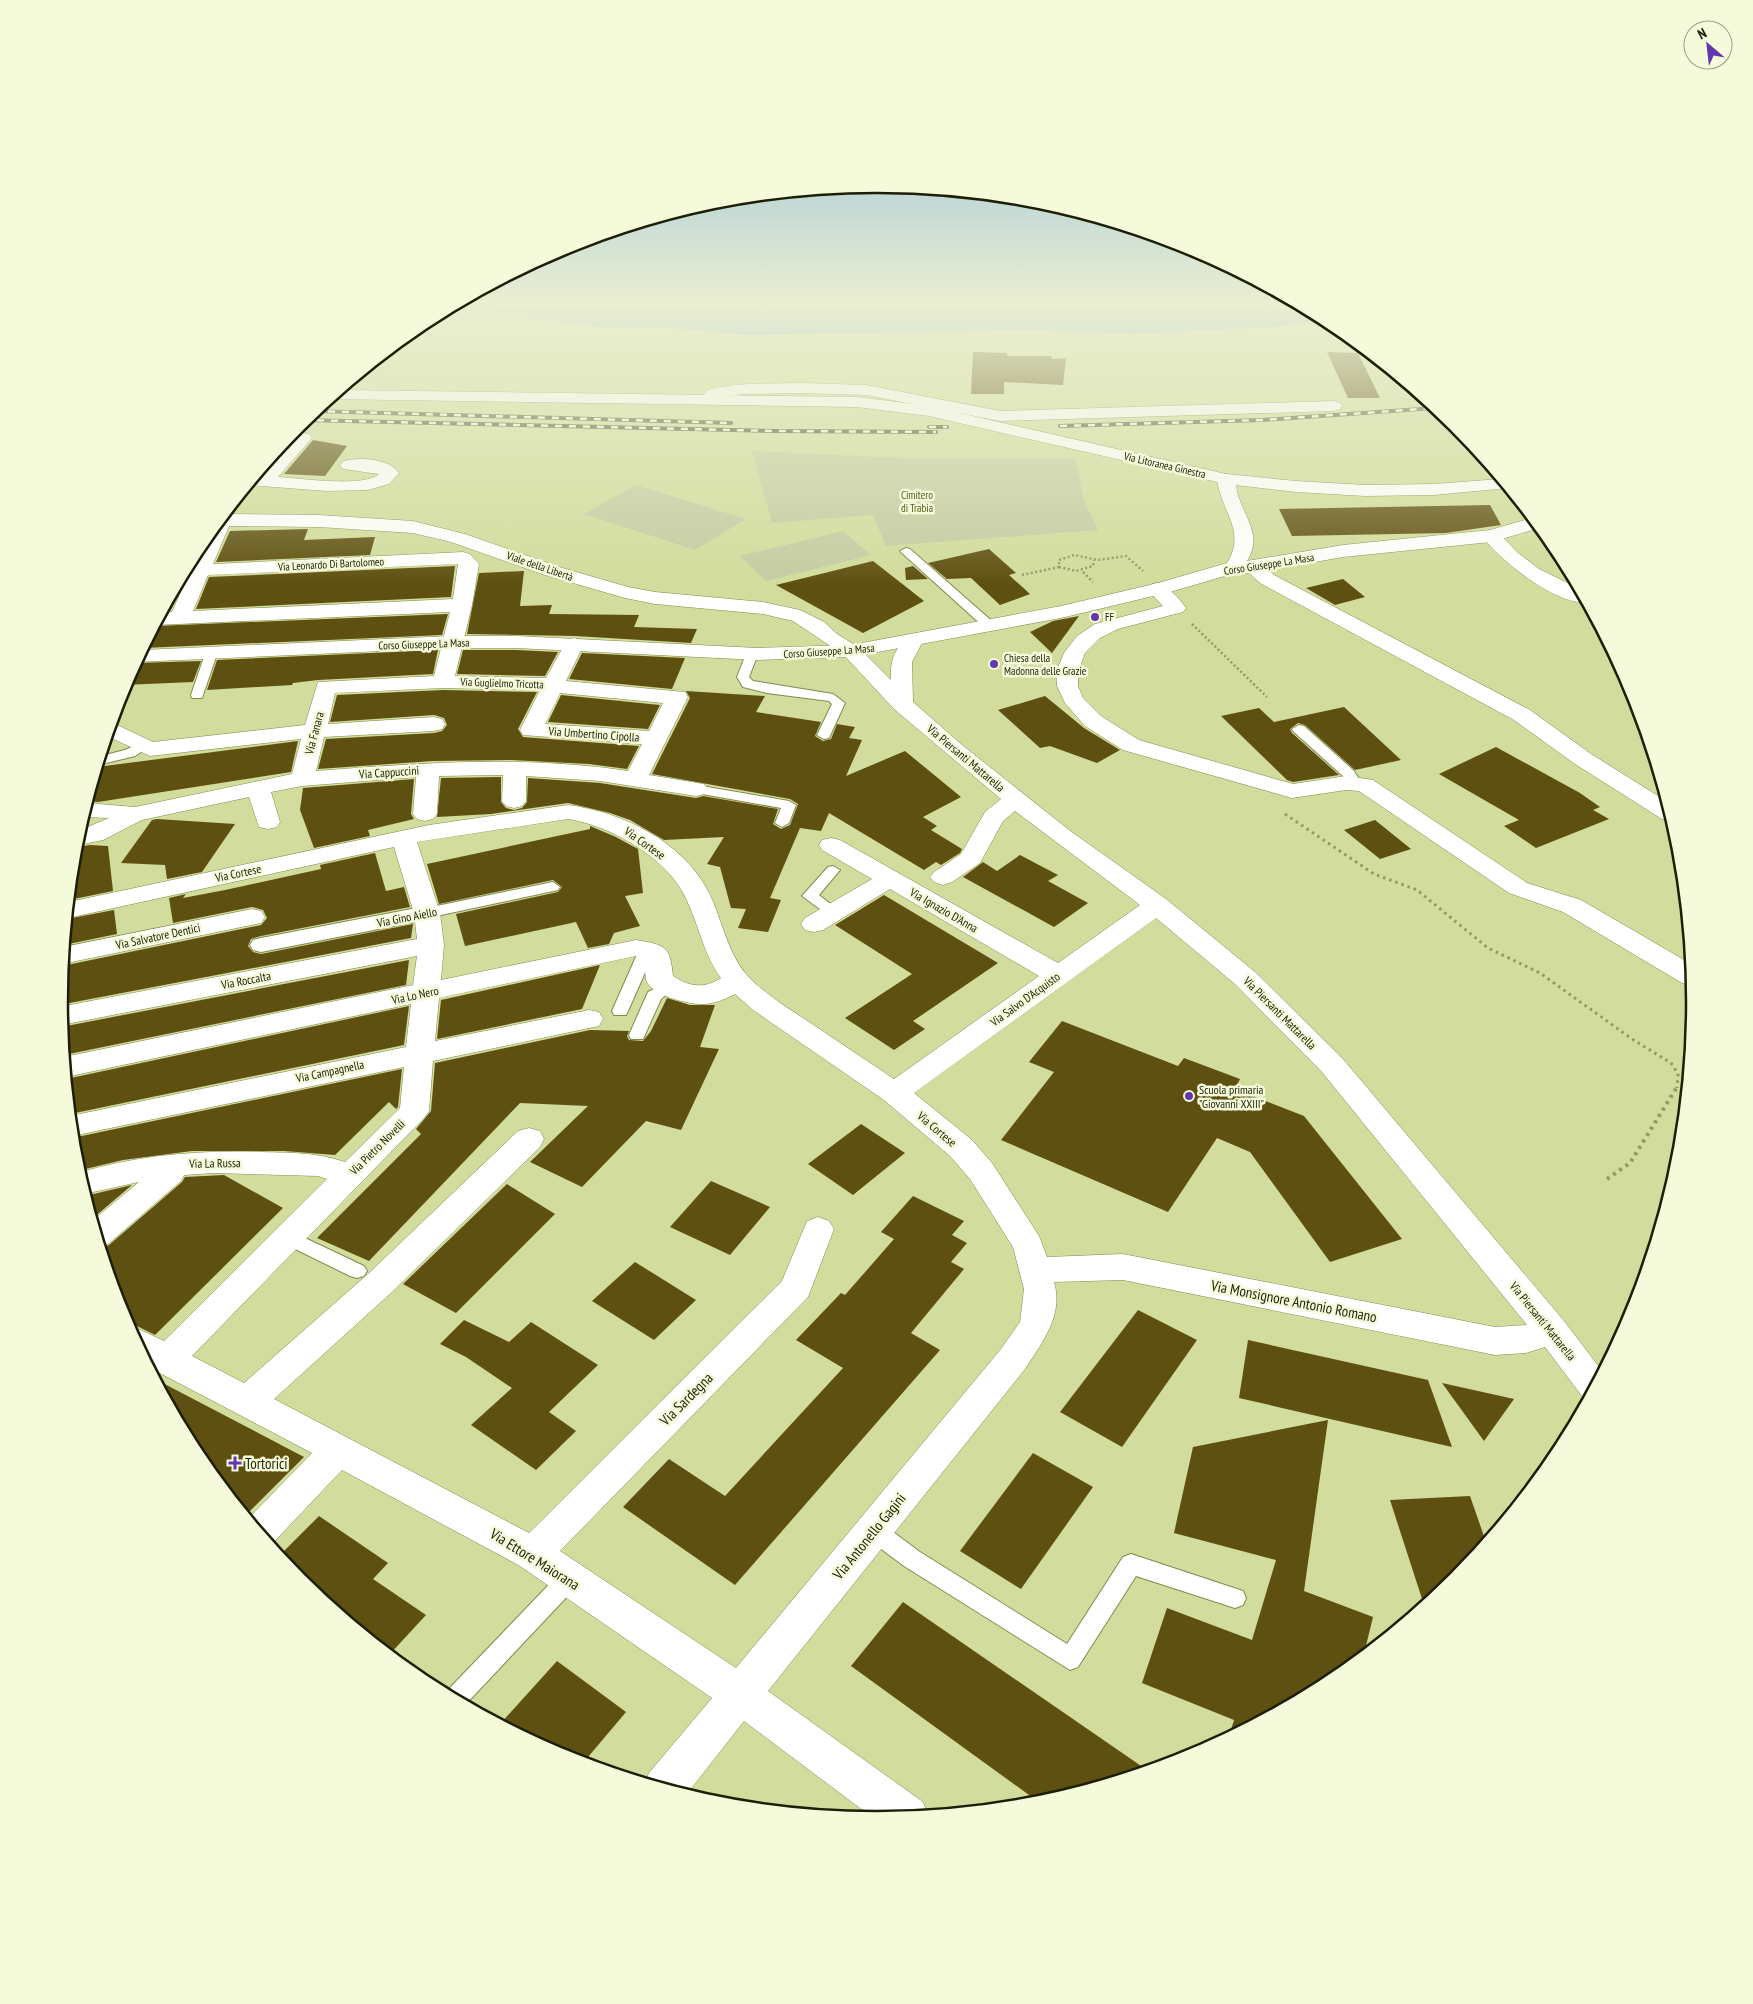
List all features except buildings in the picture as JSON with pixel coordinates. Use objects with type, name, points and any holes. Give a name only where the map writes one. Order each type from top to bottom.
[{"type":"street","name":"Via Litoranea Ginestra","points":[[740,399],[824,400],[889,405],[929,411],[1226,479],[1343,491],[1400,491],[1497,484]]},
{"type":"street","points":[[910,399],[1000,416],[1334,406]]},
{"type":"street","points":[[260,479],[303,438]]},
{"type":"street","points":[[259,480],[354,487],[383,481],[390,473],[386,469],[349,465]]},
{"type":"street","points":[[1226,479],[1226,488],[1246,531],[1243,567],[1522,715],[1591,765],[1662,809]]},
{"type":"street","name":"Viale della Libertà","points":[[228,520],[362,523],[421,529],[458,538],[552,571],[625,592],[655,598],[763,608],[800,616],[851,651],[902,704]]},
{"type":"street","name":"Corso Giuseppe La Masa","points":[[146,656],[451,642],[574,644],[752,654],[851,651],[990,626],[1160,588],[1243,567],[1343,552],[1491,536],[1529,525]]},
{"type":"street","points":[[1491,536],[1519,566],[1574,593]]},
{"type":"street","points":[[180,618],[212,543]]},
{"type":"street","name":"Via Leonardo Di Bartolomeo","points":[[200,570],[463,558],[469,564],[462,606]]},
{"type":"street","points":[[1160,588],[1176,608],[1101,628],[1081,643],[1069,662],[1065,674],[1066,686],[1080,710],[1114,736],[1131,745],[1292,791],[1355,783],[1376,791],[1518,888],[1572,906],[1685,973]]},
{"type":"street","points":[[164,619],[462,606],[451,642],[443,682]]},
{"type":"street","points":[[902,704],[902,662],[913,641]]},
{"type":"street","points":[[552,685],[574,644]]},
{"type":"street","name":"Via Guglielmo Tricotta","points":[[326,687],[443,682],[552,685],[623,694],[677,697],[657,738]]},
{"type":"street","name":"Via Umbertino Cipolla","points":[[552,685],[531,730],[657,738]]},
{"type":"street","name":"Via Fanara","points":[[302,779],[326,687]]},
{"type":"street","name":"Via Piersanti Mattarella","points":[[902,704],[1060,835],[1157,905],[1246,978],[1332,1065],[1552,1331],[1591,1382]]},
{"type":"street","points":[[114,731],[150,749],[166,749],[316,731],[434,724]]},
{"type":"street","points":[[634,780],[657,738]]},
{"type":"street","points":[[514,801],[515,768]]},
{"type":"street","name":"Via Cappuccini","points":[[91,809],[134,814],[302,779],[428,769],[515,768],[600,774],[696,789]]},
{"type":"street","points":[[425,814],[428,769]]},
{"type":"street","points":[[258,787],[268,822]]},
{"type":"street","points":[[943,877],[971,858],[994,817],[1015,799]]},
{"type":"street","name":"Via Cortese","points":[[73,909],[403,838],[510,819],[568,812],[590,815],[613,823],[634,833],[679,868],[696,890],[723,962],[737,981],[762,1004],[894,1093],[961,1148],[981,1171],[1028,1245],[1035,1270]]},
{"type":"street","points":[[85,837],[94,835],[134,814]]},
{"type":"street","name":"Via Pietro Novelli","points":[[151,1351],[288,1237],[414,1111],[431,945],[427,913],[403,838]]},
{"type":"street","name":"Via Ignazio D'Anna","points":[[831,845],[1058,976]]},
{"type":"street","points":[[823,918],[889,878]]},
{"type":"street","name":"Via Salvo D'Acquisto","points":[[894,1093],[1157,905]]},
{"type":"street","name":"Via Gino Aiello","points":[[261,945],[427,913]]},
{"type":"street","name":"Via Salvatore Dentici","points":[[69,955],[252,916]]},
{"type":"street","name":"Via Roccalta","points":[[68,1014],[431,945]]},
{"type":"street","name":"Via Lo Nero","points":[[70,1066],[636,948],[647,950]]},
{"type":"street","points":[[647,950],[658,956],[660,980],[668,987],[692,995],[713,994],[737,981]]},
{"type":"street","name":"Via Campagnella","points":[[77,1125],[420,1052],[588,1019]]},
{"type":"street","points":[[248,1402],[380,1283],[529,1139]]},
{"type":"street","name":"Via La Russa","points":[[88,1182],[173,1164],[214,1162],[319,1165],[350,1175]]},
{"type":"street","points":[[101,1232],[170,1173],[173,1164]]},
{"type":"street","name":"Via Sardegna","points":[[533,1554],[796,1288],[818,1230]]},
{"type":"street","name":"Via Monsignore Antonio Romano","points":[[1035,1270],[1123,1267],[1495,1341],[1526,1339],[1552,1331]]},
{"type":"street","name":"Via Antonello Gagini","points":[[668,1783],[1012,1359],[1036,1325],[1040,1289],[1035,1270]]},
{"type":"street","name":"Via Ettore Maiorana","points":[[151,1351],[339,1449],[533,1554],[740,1694],[899,1810]]},
{"type":"street","points":[[263,1529],[339,1449]]},
{"type":"lane","points":[[906,551],[990,626]]},
{"type":"lane","points":[[197,695],[211,654]]},
{"type":"lane","points":[[752,654],[743,677],[748,684],[767,689],[833,698],[839,703],[824,735]]},
{"type":"lane","points":[[1300,729],[1348,774],[1355,783]]},
{"type":"lane","points":[[105,759],[130,753],[143,746]]},
{"type":"lane","points":[[696,789],[789,805],[782,823]]},
{"type":"lane","points":[[823,918],[810,896],[833,870]]},
{"type":"lane","name":"Via Gino Aiello","points":[[427,913],[552,888]]},
{"type":"lane","points":[[620,1012],[647,950]]},
{"type":"lane","points":[[637,1035],[654,996],[668,987]]},
{"type":"lane","points":[[288,1237],[357,1271]]},
{"type":"lane","points":[[873,1530],[912,1559],[1070,1659],[1131,1564],[1235,1598]]},
{"type":"lane","points":[[458,1694],[569,1579]]},
{"type":"path","points":[[1059,567],[1059,560],[1068,555],[1082,555],[1094,560],[1126,556],[1160,588]]},
{"type":"path","points":[[1022,575],[1059,567],[1069,572],[1083,572],[1093,566],[1094,560]]},
{"type":"path","points":[[1176,608],[1267,697]]},
{"type":"path","points":[[1278,810],[1374,874],[1417,890],[1488,948],[1540,973],[1671,1063],[1678,1074],[1678,1086],[1630,1164],[1607,1179]]},
{"type":"green space","name":"Cimitero di Trabia","points":[[752,451],[901,458],[1075,458],[1084,500],[1098,530],[886,546],[873,515],[772,523]]},
{"type":"green space","points":[[636,485],[746,519],[695,550],[584,514]]},
{"type":"green space","points":[[843,531],[871,555],[766,581],[740,556]]},
{"type":"railway","points":[[1060,426],[1262,420],[1426,409]]},
{"type":"railway","points":[[324,411],[731,423]]},
{"type":"railway","points":[[315,420],[774,431],[936,432]]},
{"type":"railway","points":[[929,427],[947,427]]},
{"type":"place","name":"FF","points":[[1095,617]]},
{"type":"place","name":"Chiesa della Madonna delle Grazie","points":[[994,664]]},
{"type":"place","name":"Scuola primaria \"Giovanni XXIII\"","points":[[1189,1096]]},
{"type":"place","name":"Tortorici","points":[[235,1463]]}]
